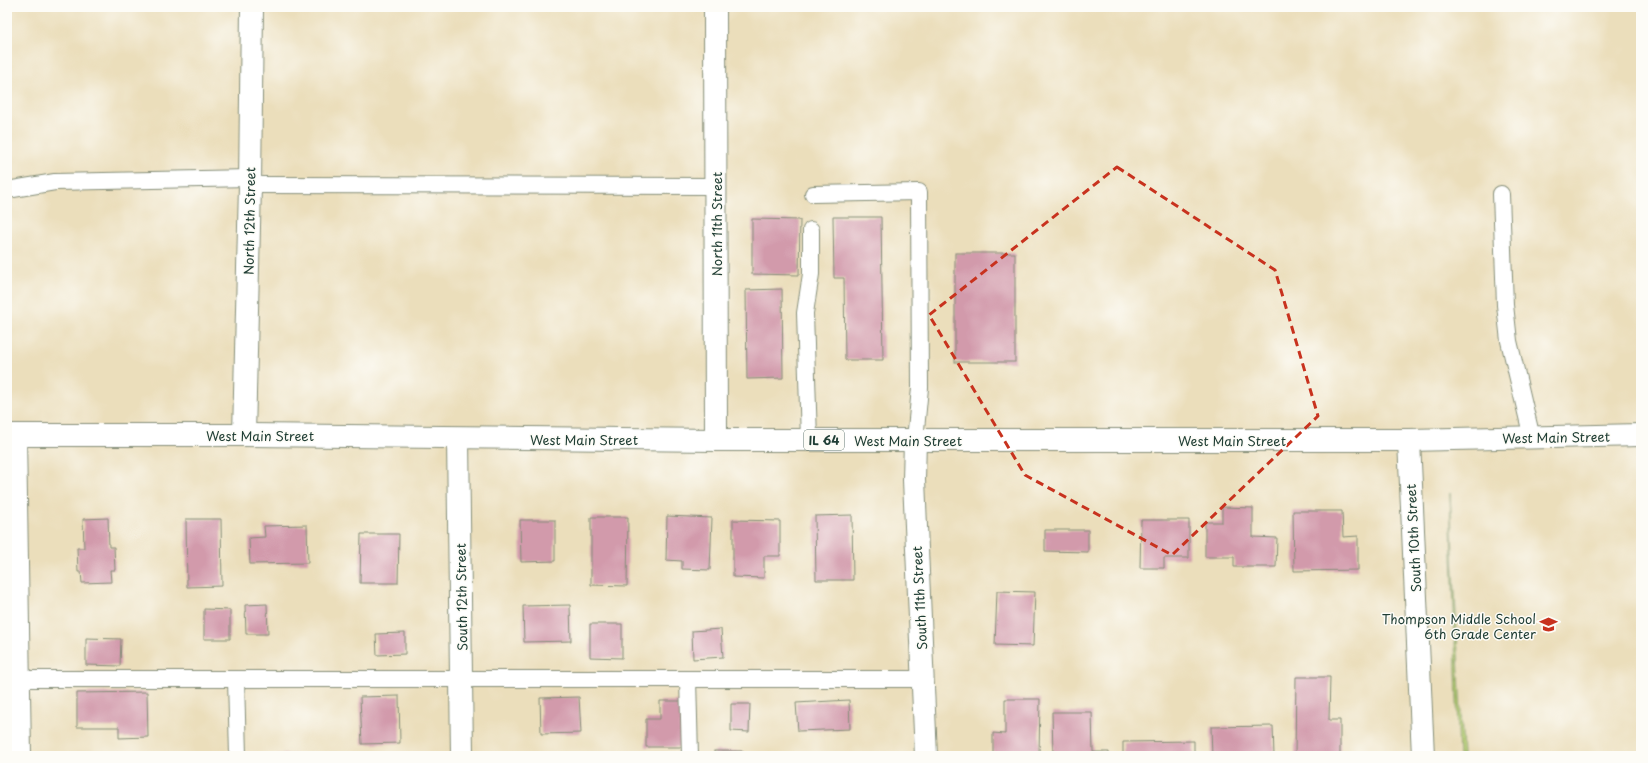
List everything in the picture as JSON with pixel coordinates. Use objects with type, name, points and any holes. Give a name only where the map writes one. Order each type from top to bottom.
[{"type":"street","name":"North 12th Street","points":[[244,435],[250,182],[252,7]]},
{"type":"street","name":"North 11th Street","points":[[715,7],[716,440]]},
{"type":"street","name":"West Main Street","points":[[11,435],[244,435],[716,440],[1409,440],[1641,436]]},
{"type":"street","points":[[11,435],[13,679],[20,756]]},
{"type":"street","name":"South 12th Street","points":[[458,438],[462,756]]},
{"type":"street","name":"South 11th Street","points":[[915,440],[914,480],[926,756]]},
{"type":"street","name":"South 10th Street","points":[[1409,440],[1423,756]]},
{"type":"lane","points":[[7,190],[55,182],[716,186]]},
{"type":"lane","points":[[814,194],[919,192],[920,388],[915,440]]},
{"type":"lane","points":[[1501,194],[1505,305],[1509,341],[1532,438]]},
{"type":"lane","points":[[809,440],[805,313],[811,274],[811,230]]},
{"type":"lane","points":[[13,679],[922,679]]},
{"type":"lane","points":[[236,679],[238,756]]},
{"type":"lane","points":[[688,679],[690,756]]},
{"type":"highlighted area","points":[[1117,167],[1275,270],[1318,416],[1172,555],[1025,475],[929,315]]},
{"type":"green space","points":[[1450,493],[1463,756],[1459,756]]},
{"type":"building","points":[[833,217],[881,217],[883,360],[845,360],[844,278],[834,278]]},
{"type":"building","points":[[752,219],[800,220],[799,275],[752,274]]},
{"type":"building","points":[[955,253],[1015,253],[1015,362],[955,362]]},
{"type":"building","points":[[782,289],[783,378],[747,379],[746,290]]},
{"type":"building","points":[[1222,507],[1253,508],[1253,537],[1277,538],[1276,567],[1234,567],[1234,557],[1205,557],[1205,522],[1222,522]]},
{"type":"building","points":[[1293,511],[1342,511],[1343,537],[1358,536],[1358,570],[1294,571]]},
{"type":"building","points":[[852,515],[853,580],[816,580],[815,516]]},
{"type":"building","points":[[667,516],[712,518],[710,570],[682,569],[682,561],[666,560]]},
{"type":"building","points":[[591,517],[628,517],[627,586],[591,585]]},
{"type":"building","points":[[108,518],[109,547],[114,547],[115,570],[110,570],[111,582],[82,583],[81,572],[78,572],[77,548],[84,548],[83,519]]},
{"type":"building","points":[[186,519],[221,519],[222,586],[187,587]]},
{"type":"building","points":[[520,520],[555,520],[555,561],[521,562]]},
{"type":"building","points":[[733,520],[780,521],[780,556],[764,556],[764,578],[733,577]]},
{"type":"building","points":[[1141,520],[1189,520],[1189,558],[1164,558],[1164,568],[1140,568]]},
{"type":"building","points":[[307,525],[308,563],[250,564],[249,538],[265,537],[264,526]]},
{"type":"building","points":[[1045,530],[1088,530],[1088,552],[1045,551]]},
{"type":"building","points":[[361,534],[399,534],[398,583],[360,583]]},
{"type":"building","points":[[997,591],[1035,592],[1033,646],[995,645]]},
{"type":"building","points":[[267,604],[268,634],[246,634],[245,605]]},
{"type":"building","points":[[570,605],[571,641],[524,642],[523,606]]},
{"type":"building","points":[[204,609],[230,610],[230,639],[204,639]]},
{"type":"building","points":[[590,624],[622,624],[622,658],[590,657]]},
{"type":"building","points":[[721,629],[723,657],[693,659],[692,631]]},
{"type":"building","points":[[405,633],[405,654],[377,655],[376,634]]},
{"type":"building","points":[[86,638],[121,639],[120,666],[86,665]]},
{"type":"building","points":[[1296,677],[1330,677],[1329,720],[1340,720],[1340,756],[1295,756]]},
{"type":"building","points":[[147,692],[148,737],[119,738],[119,727],[77,727],[77,693]]},
{"type":"building","points":[[399,696],[400,743],[362,744],[360,697]]},
{"type":"building","points":[[579,697],[581,733],[541,734],[540,698]]},
{"type":"building","points":[[1005,699],[1040,699],[1039,756],[993,756],[993,733],[1005,734]]},
{"type":"building","points":[[849,700],[850,729],[798,731],[796,703]]},
{"type":"building","points":[[660,701],[682,701],[683,747],[646,747],[646,719],[660,719]]},
{"type":"building","points":[[731,704],[750,704],[749,732],[731,731]]},
{"type":"building","points":[[1052,712],[1092,712],[1093,752],[1109,752],[1109,756],[1053,756]]},
{"type":"building","points":[[1273,726],[1274,756],[1212,756],[1211,727]]},
{"type":"building","points":[[1194,741],[1194,756],[1123,756],[1123,742]]},
{"type":"building","points":[[714,751],[743,751],[743,756],[714,756]]},
{"type":"building","points":[[277,754],[323,754],[323,756],[277,756]]},
{"type":"place","name":"Thompson Middle School 6th Grade Center","points":[[1549,625]]}]
